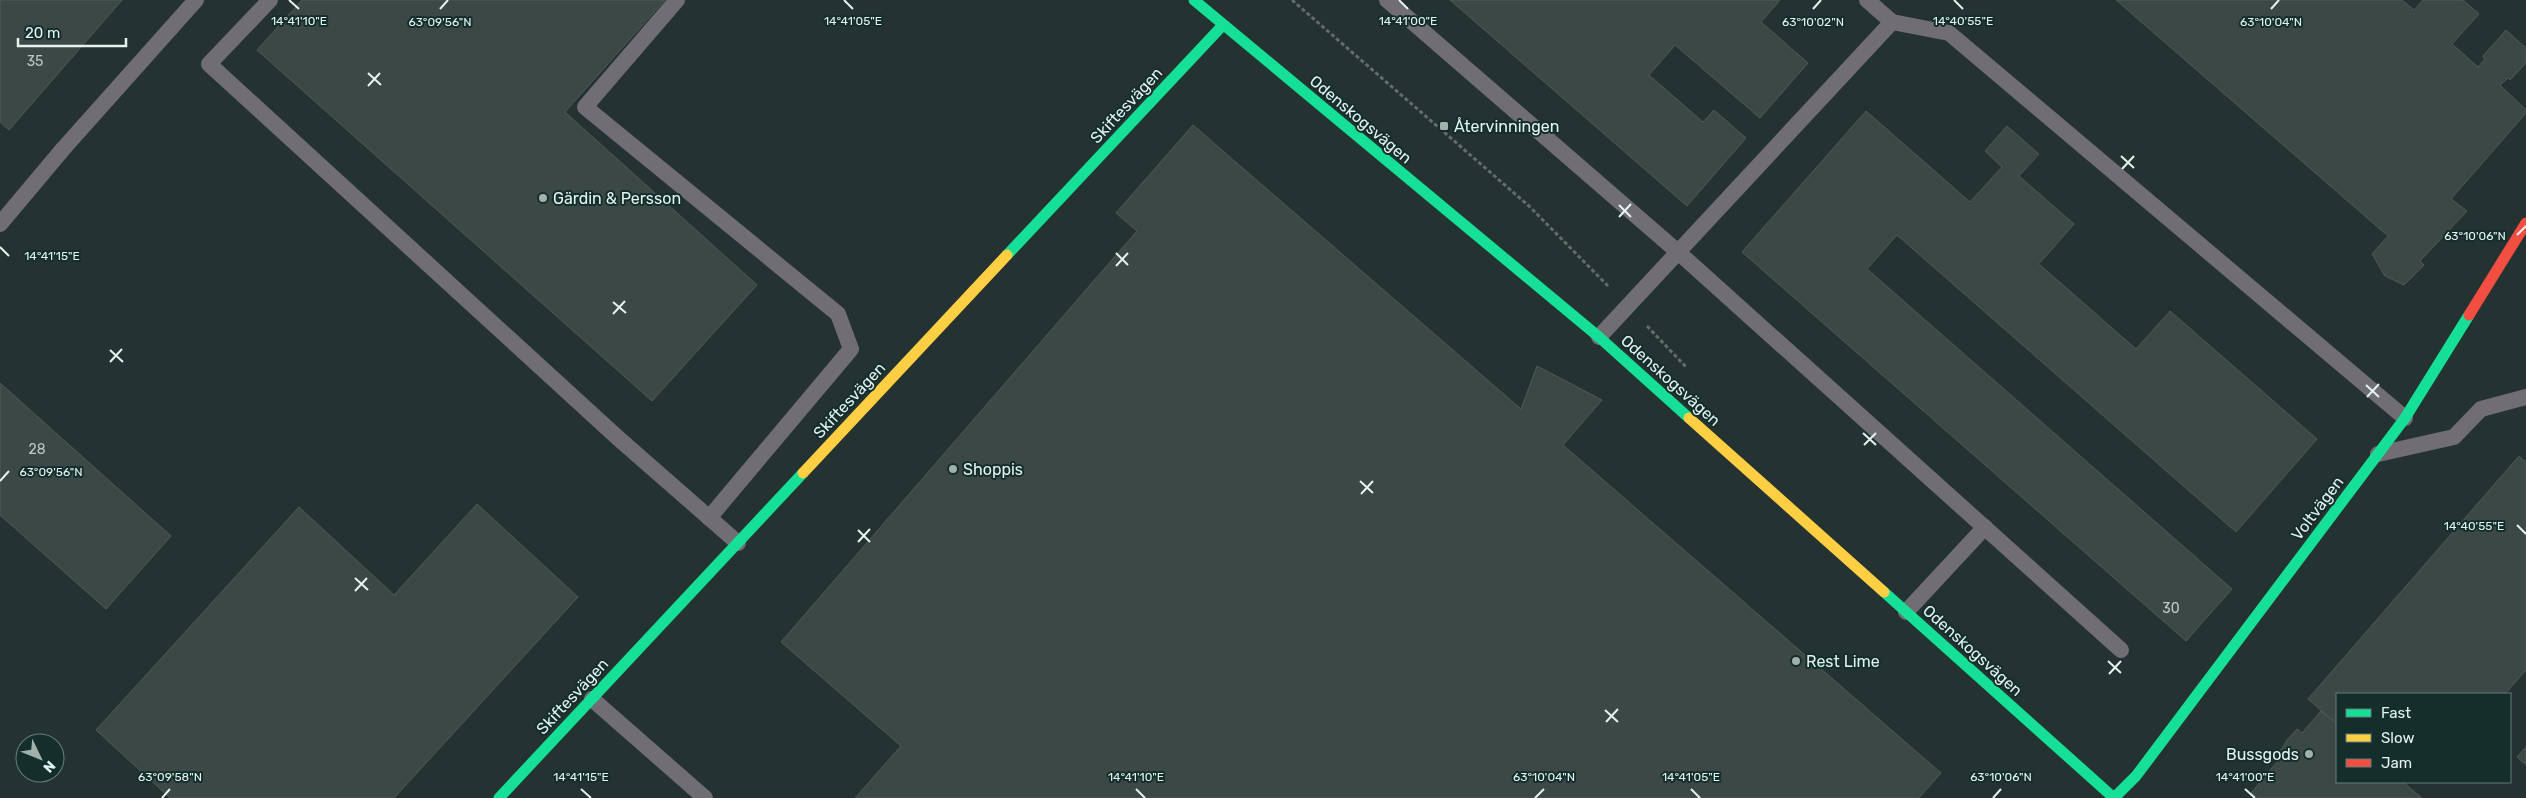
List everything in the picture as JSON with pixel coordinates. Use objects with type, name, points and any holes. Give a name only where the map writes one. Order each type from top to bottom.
[{"type":"street","name":"Odenskogsvägen","points":[[1194,0],[1599,337],[2114,798]]},
{"type":"street","name":"Skiftesvägen","points":[[499,798],[1223,25]]},
{"type":"street","name":"Voltvägen","points":[[2114,798],[2136,776],[2406,418],[2526,223]]},
{"type":"lane","points":[[0,224],[63,149],[196,0]]},
{"type":"lane","points":[[270,0],[209,64],[618,438],[738,543]]},
{"type":"lane","points":[[676,0],[585,107],[838,314],[851,349],[709,518]]},
{"type":"lane","points":[[1387,0],[1678,252],[2121,650]]},
{"type":"lane","points":[[1867,0],[1892,22],[1949,33],[2406,418]]},
{"type":"lane","points":[[1599,337],[1892,22]]},
{"type":"lane","points":[[2378,454],[2454,437],[2481,409],[2526,397]]},
{"type":"lane","points":[[1906,612],[1984,527]]},
{"type":"lane","points":[[592,699],[705,798]]},
{"type":"path","points":[[1292,0],[1529,206],[1628,305],[1688,369]]},
{"type":"building","points":[[0,0],[122,0],[9,130],[0,122]]},
{"type":"building","name":"Gärdin & Persson","points":[[302,0],[665,0],[565,112],[757,285],[652,401],[257,50]]},
{"type":"building","points":[[1450,0],[1780,0],[1761,22],[1808,63],[1760,118],[1675,45],[1649,75],[1703,122],[1714,110],[1746,138],[1687,206]]},
{"type":"building","points":[[2116,0],[2402,0],[2414,10],[2423,0],[2463,0],[2479,14],[2452,44],[2478,67],[2485,59],[2483,56],[2506,30],[2526,48],[2526,63],[2510,80],[2508,78],[2500,85],[2526,110],[2526,113],[2451,199],[2467,211],[2420,261],[2424,265],[2404,285],[2385,276],[2372,254],[2388,236]]},
{"type":"building","points":[[1866,111],[1970,202],[2002,167],[1985,151],[2007,126],[2039,154],[2019,176],[2074,224],[2039,264],[2136,349],[2170,311],[2317,439],[2236,532],[1897,235],[1867,269],[2232,589],[2186,641],[1742,252]]},
{"type":"building","points":[[1193,125],[1521,409],[1537,366],[1602,400],[1563,445],[1941,773],[1919,798],[855,798],[901,746],[781,642],[1137,231],[1116,213]]},
{"type":"building","points":[[0,383],[171,536],[106,609],[0,515]]},
{"type":"building","points":[[2519,456],[2526,462],[2526,670],[2506,693],[2336,693],[2336,723],[2308,699]]},
{"type":"building","points":[[477,504],[578,597],[394,798],[170,798],[96,730],[299,507],[394,595]]},
{"type":"building","name":"Bussgods","points":[[2321,711],[2336,723],[2336,783],[2404,783],[2422,798],[2258,798],[2251,793],[2282,756],[2279,753],[2287,740],[2297,729],[2302,733]]},
{"type":"building","points":[[2526,747],[2526,765],[2517,757]]},
{"type":"traffic: fast","points":[[1194,0],[1599,337],[1689,418]]},
{"type":"traffic: fast","points":[[1007,255],[1223,25]]},
{"type":"traffic: fast","points":[[2114,798],[2136,776],[2405,418],[2469,315]]},
{"type":"traffic: fast","points":[[499,798],[803,473]]},
{"type":"traffic: fast","points":[[1884,592],[2114,798]]},
{"type":"traffic: slow","points":[[803,473],[1007,255]]},
{"type":"traffic: slow","points":[[1689,418],[1884,592]]},
{"type":"traffic: jam","points":[[2469,315],[2526,223]]},
{"type":"place","name":"Återvinningen","points":[[1444,126]]},
{"type":"place","name":"Gärdin & Persson","points":[[543,198]]},
{"type":"place","name":"Shoppis","points":[[953,469]]},
{"type":"place","name":"Rest Lime","points":[[1796,661]]},
{"type":"place","name":"Bussgods","points":[[2309,754]]}]
